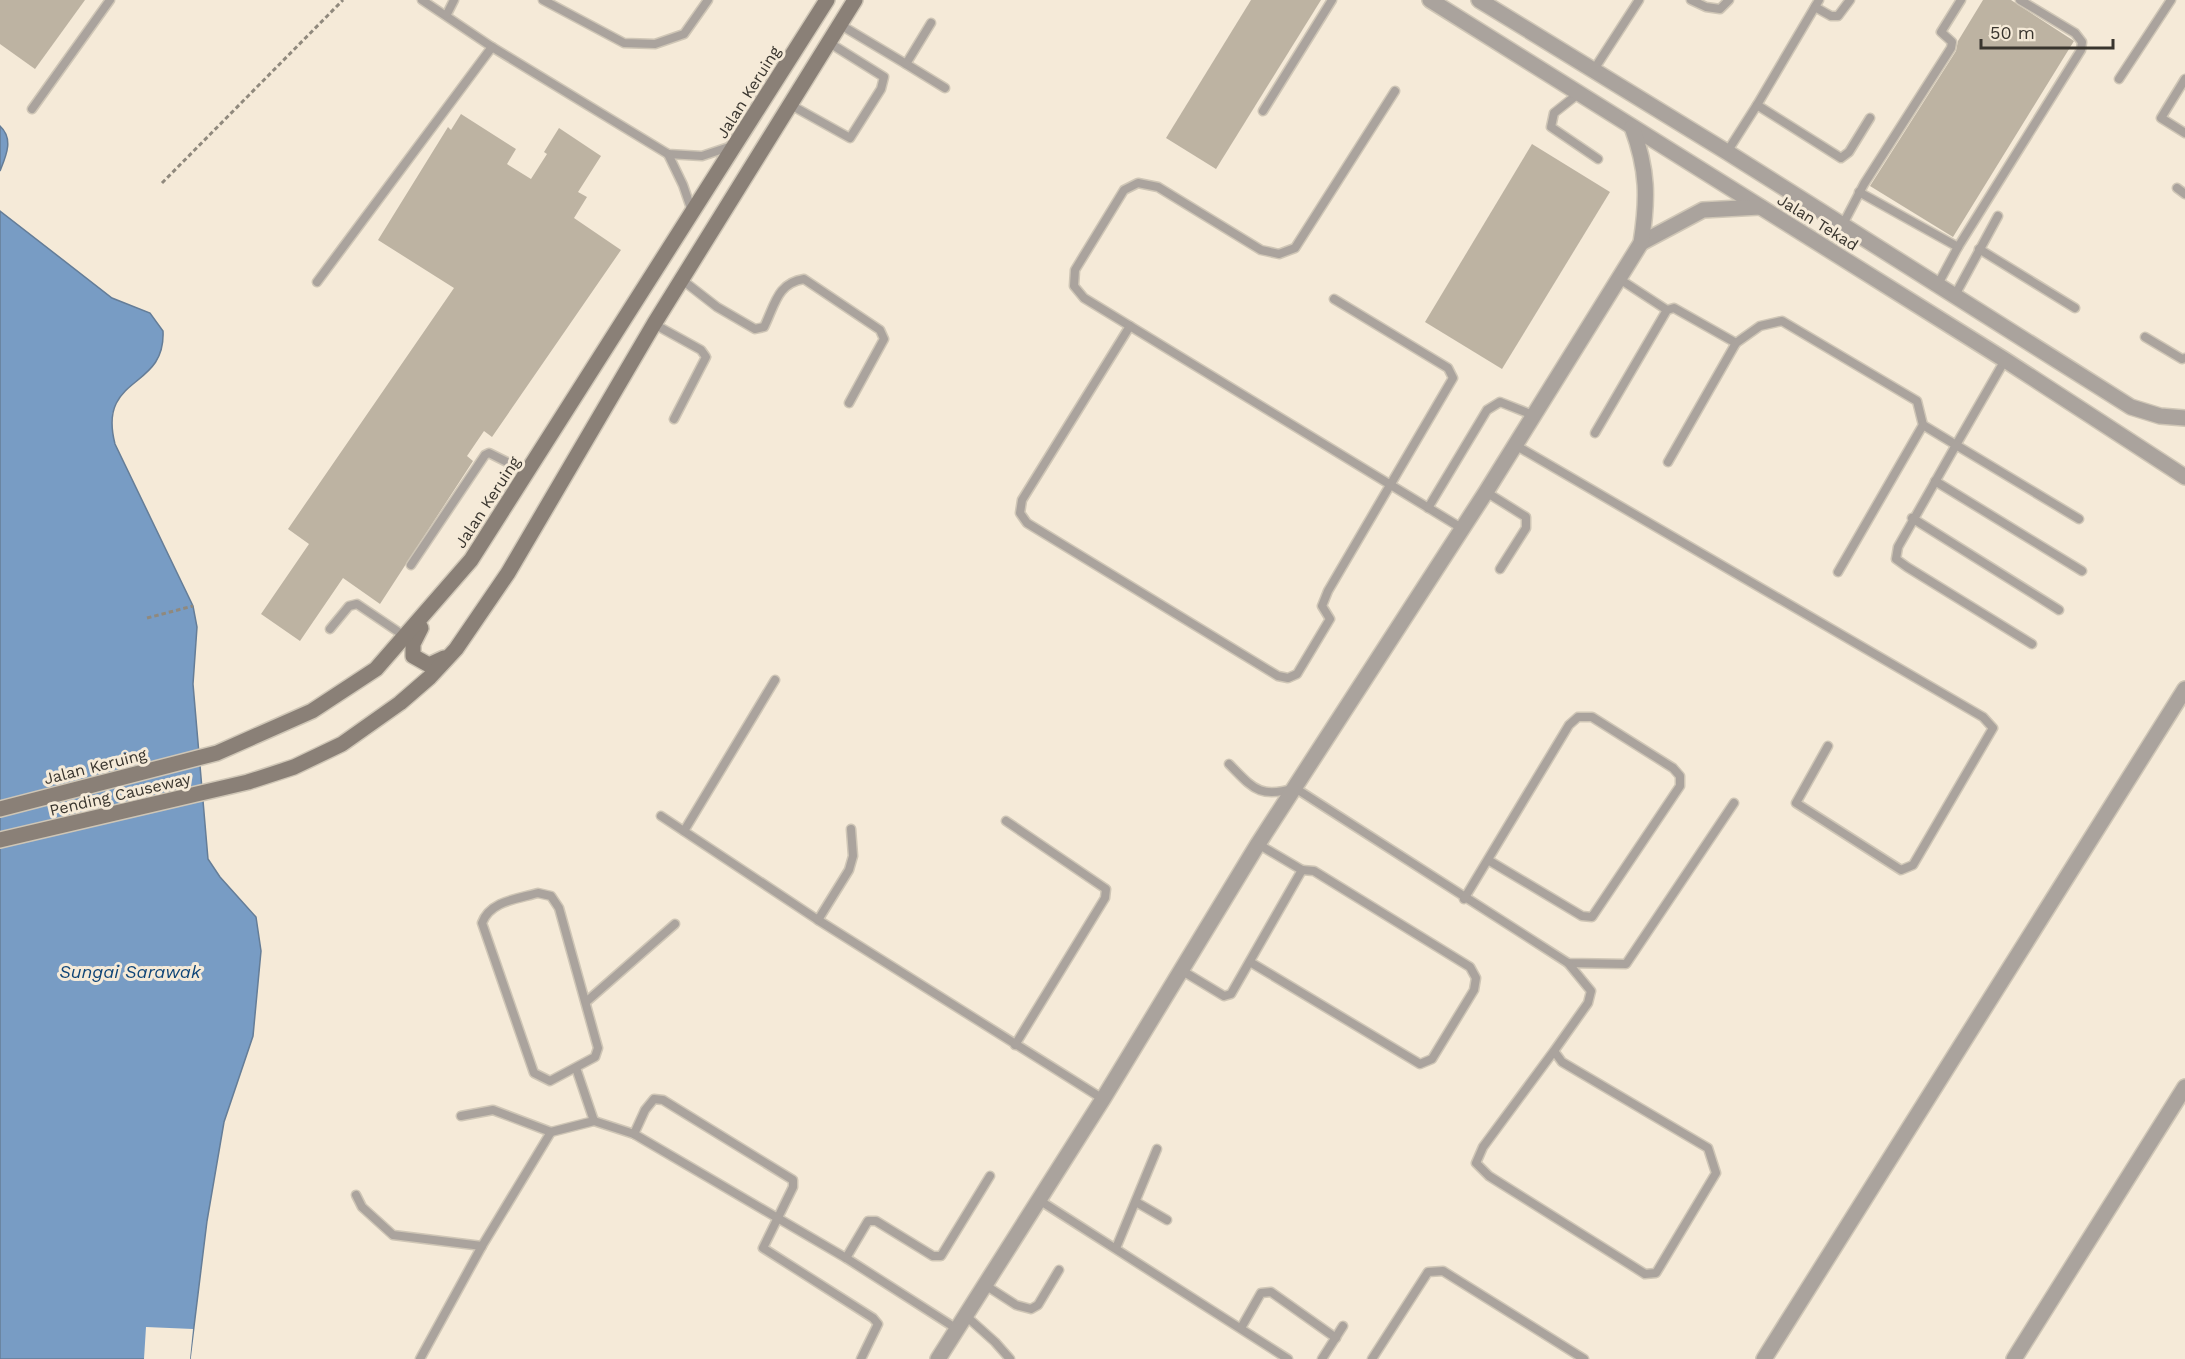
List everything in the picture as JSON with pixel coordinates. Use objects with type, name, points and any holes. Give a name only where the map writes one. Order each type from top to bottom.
[{"type":"main road","name":"Jalan Keruing","points":[[0,808],[218,753],[312,711],[376,669],[429,611],[471,560],[827,0]]},
{"type":"main road","points":[[429,611],[413,644],[413,656],[429,665],[456,649],[526,544],[681,279],[855,0]]},
{"type":"main road","name":"Pending Causeway","points":[[0,840],[248,782],[294,767],[342,744],[400,703],[430,677],[456,649]]},
{"type":"street","name":"Jalan Tekad","points":[[1430,0],[2005,360],[2185,477]]},
{"type":"street","name":"Jalan Tekad","points":[[1479,0],[1593,72],[1727,152],[1842,227],[2131,407],[2160,416],[2185,417]]},
{"type":"street","points":[[938,1359],[1103,1099],[1258,844],[1463,529],[1641,243],[1646,208],[1646,175],[1632,127]]},
{"type":"street","points":[[1641,243],[1703,210],[1760,207]]},
{"type":"street","points":[[1764,1359],[2185,689]]},
{"type":"street","points":[[2014,1359],[2185,1087]]},
{"type":"lane","points":[[32,109],[110,0]]},
{"type":"lane","points":[[422,0],[447,14],[492,47],[668,154],[702,156],[736,145]]},
{"type":"lane","points":[[447,14],[454,0]]},
{"type":"lane","points":[[543,0],[624,43],[655,44],[684,34],[708,0]]},
{"type":"lane","points":[[1263,111],[1332,0]]},
{"type":"lane","points":[[1593,72],[1639,0]]},
{"type":"lane","points":[[1691,0],[1706,7],[1720,9],[1729,0]]},
{"type":"lane","points":[[1727,152],[1817,4],[1831,16],[1838,16],[1850,0]]},
{"type":"lane","points":[[1842,227],[1859,192],[1951,48],[1953,42],[1941,32],[1961,0]]},
{"type":"lane","points":[[1938,286],[1958,247],[2081,50],[2082,42],[2075,33],[2019,0]]},
{"type":"lane","points":[[2119,79],[2171,0]]},
{"type":"lane","points":[[906,64],[931,23]]},
{"type":"lane","points":[[839,24],[945,88]]},
{"type":"lane","points":[[789,104],[850,138],[881,89],[884,77],[828,42]]},
{"type":"lane","points":[[317,282],[492,47]]},
{"type":"lane","points":[[2185,79],[2161,118],[2185,133]]},
{"type":"lane","points":[[1395,91],[1295,248],[1279,254],[1261,250],[1158,186],[1138,183],[1124,190],[1075,270],[1074,286],[1084,298],[1463,529]]},
{"type":"lane","points":[[1578,94],[1554,113],[1551,126],[1598,159]]},
{"type":"lane","points":[[1757,105],[1841,158],[1849,152],[1870,118]]},
{"type":"lane","points":[[668,154],[683,185],[693,214]]},
{"type":"lane","points":[[1859,192],[1958,247]]},
{"type":"lane","points":[[1954,297],[1998,216]]},
{"type":"lane","points":[[1979,249],[2075,308]]},
{"type":"lane","points":[[1618,278],[1667,310]]},
{"type":"lane","points":[[681,279],[717,307],[755,329],[764,327],[783,289],[791,281],[804,279],[880,330],[884,339],[849,403]]},
{"type":"lane","points":[[1130,326],[1022,500],[1020,513],[1027,523],[1278,676],[1288,678],[1297,674],[1330,619],[1322,606],[1328,591],[1453,378],[1451,373],[1334,299]]},
{"type":"lane","points":[[1595,433],[1667,310],[1674,308],[1736,343]]},
{"type":"lane","points":[[1668,462],[1736,343],[1760,326],[1782,321],[1917,401],[1923,425],[1838,572]]},
{"type":"lane","points":[[654,324],[701,350],[706,357],[674,419]]},
{"type":"lane","points":[[2145,337],[2182,359],[2185,358]]},
{"type":"lane","points":[[2005,360],[1912,518],[1898,547],[1896,559],[2032,644]]},
{"type":"lane","points":[[1428,508],[1487,410],[1500,402],[1533,416]]},
{"type":"lane","points":[[1923,425],[2079,519]]},
{"type":"lane","points":[[1515,445],[1983,717],[1993,728],[1913,865],[1901,870],[1796,803],[1828,746]]},
{"type":"lane","points":[[411,566],[485,455],[489,453],[495,455],[527,472]]},
{"type":"lane","points":[[1935,481],[2082,571]]},
{"type":"lane","points":[[1486,492],[1526,517],[1526,528],[1500,569]]},
{"type":"lane","points":[[1912,518],[2059,610]]},
{"type":"lane","points":[[330,628],[349,606],[357,604],[406,637]]},
{"type":"lane","points":[[684,831],[775,680]]},
{"type":"lane","points":[[1464,899],[1569,725],[1578,717],[1592,717],[1673,768],[1680,776],[1680,786],[1592,917],[1582,916],[1488,860]]},
{"type":"lane","points":[[1229,764],[1252,787],[1273,795],[1294,788],[1464,899],[1568,963],[1592,992],[1588,1003],[1483,1147],[1476,1163],[1489,1176],[1645,1274],[1656,1273],[1716,1173],[1708,1148],[1562,1062],[1554,1051]]},
{"type":"lane","points":[[1568,963],[1626,964],[1734,802]]},
{"type":"lane","points":[[661,816],[818,920],[1015,1046],[1103,1099]]},
{"type":"lane","points":[[1006,821],[1106,889],[1105,898],[1015,1046]]},
{"type":"lane","points":[[818,920],[849,870],[854,856],[851,830]]},
{"type":"lane","points":[[1250,962],[1420,1064],[1432,1059],[1474,990],[1476,978],[1470,967],[1314,871],[1302,870],[1258,844]]},
{"type":"lane","points":[[1181,970],[1227,997],[1250,962],[1302,870]]},
{"type":"lane","points":[[538,894],[551,896],[559,908],[586,1002],[598,1048],[595,1057],[550,1081],[534,1073],[482,923],[486,913],[495,906],[538,894]]},
{"type":"lane","points":[[586,1002],[675,924]]},
{"type":"lane","points":[[576,1068],[594,1121]]},
{"type":"lane","points":[[634,1134],[648,1104],[654,1099],[663,1100],[793,1180],[793,1187],[765,1242],[765,1252],[878,1324],[861,1359]]},
{"type":"lane","points":[[461,1116],[493,1110],[551,1132],[594,1121],[634,1134],[776,1218],[962,1322],[995,1342],[1010,1359]]},
{"type":"lane","points":[[420,1359],[482,1246],[551,1132]]},
{"type":"lane","points":[[1116,1248],[1157,1149]]},
{"type":"lane","points":[[846,1258],[868,1221],[876,1221],[933,1256],[941,1256],[990,1176]]},
{"type":"lane","points":[[356,1195],[362,1207],[393,1235],[482,1246]]},
{"type":"lane","points":[[1038,1200],[1288,1359]]},
{"type":"lane","points":[[1136,1202],[1167,1220]]},
{"type":"lane","points":[[985,1285],[1016,1305],[1031,1309],[1038,1305],[1059,1270]]},
{"type":"lane","points":[[1372,1359],[1428,1272],[1443,1271],[1584,1359]]},
{"type":"lane","points":[[1241,1328],[1262,1293],[1271,1292],[1336,1338]]},
{"type":"lane","points":[[1324,1358],[1343,1326]]},
{"type":"path","points":[[162,183],[343,0]]},
{"type":"path","points":[[147,618],[193,606]]},
{"type":"water","points":[[0,126],[7,136],[8,148],[0,171]]},
{"type":"water","name":"Sungai Sarawak","points":[[0,211],[112,298],[150,313],[163,331],[161,350],[154,364],[123,393],[115,405],[112,422],[115,444],[193,606],[197,627],[193,684],[208,859],[220,877],[256,917],[261,951],[253,1036],[224,1122],[207,1221],[190,1359],[0,1359]]},
{"type":"pier","points":[[146,1327],[193,1329],[190,1359],[144,1359]]},
{"type":"building","points":[[0,0],[85,0],[35,69],[0,44]]},
{"type":"building","points":[[1251,0],[1321,0],[1216,169],[1166,138]]},
{"type":"building","points":[[1983,0],[2011,0],[2074,41],[1953,237],[1870,186],[1956,51],[1958,41]]},
{"type":"building","points":[[461,114],[516,149],[507,164],[531,179],[547,154],[544,152],[559,128],[601,156],[578,192],[587,197],[574,218],[621,250],[492,437],[484,431],[467,456],[473,461],[380,604],[343,578],[300,641],[261,614],[309,544],[288,529],[454,288],[378,240],[448,127],[451,130]]},
{"type":"building","points":[[1532,144],[1610,192],[1502,369],[1425,322]]}]
